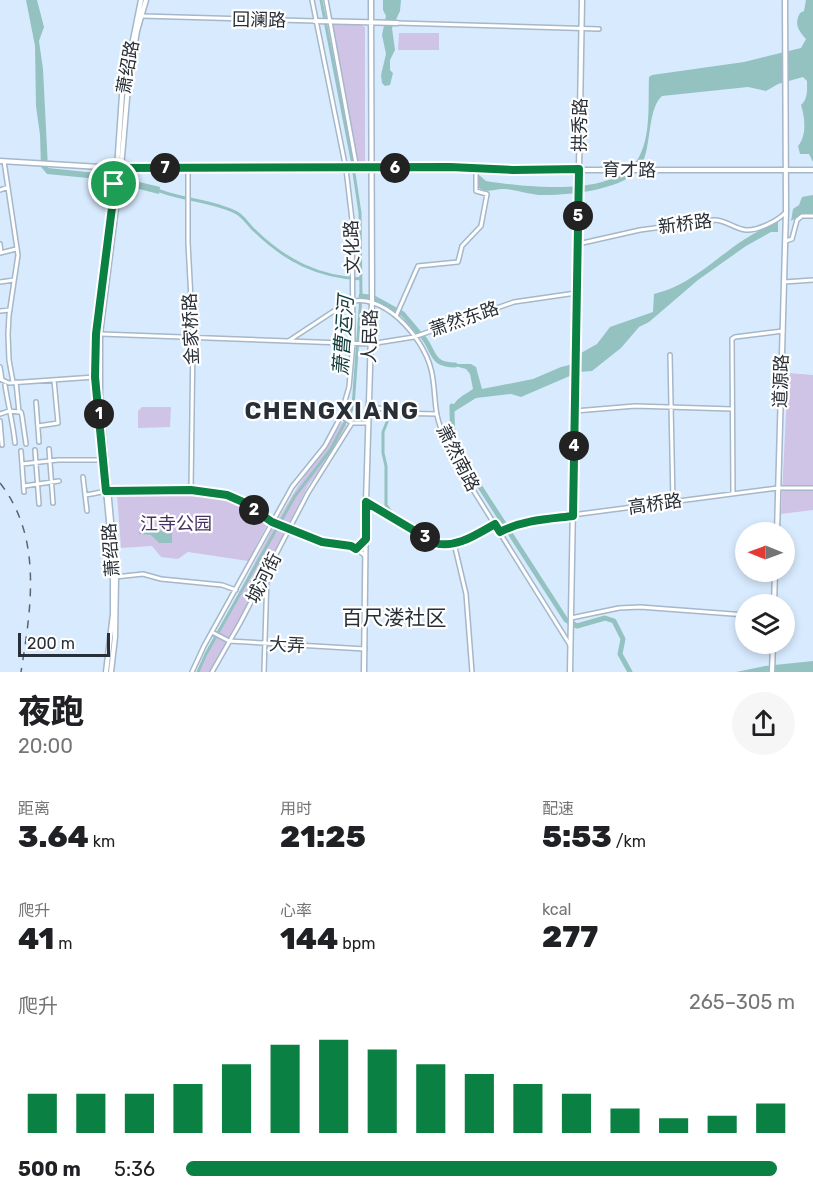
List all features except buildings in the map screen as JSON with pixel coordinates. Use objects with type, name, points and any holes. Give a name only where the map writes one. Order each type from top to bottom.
[{"type":"main road","name":"萧绍路","points":[[106,672],[115,577],[95,377],[98,334],[128,87],[141,0]]},
{"type":"main road","points":[[139,16],[146,0]]},
{"type":"main road","name":"人民路","points":[[364,672],[372,302],[371,0]]},
{"type":"main road","name":"拱秀路","points":[[570,646],[582,0]]},
{"type":"main road","points":[[785,0],[786,211]]},
{"type":"main road","name":"回澜路","points":[[315,21],[397,23]]},
{"type":"main road","name":"育才路","points":[[2,161],[119,168],[188,169],[812,170]]},
{"type":"main road","name":"道源路","points":[[777,522],[786,211]]},
{"type":"main road","points":[[98,334],[107,491]]},
{"type":"main road","points":[[111,672],[115,637],[115,577]]},
{"type":"main road","points":[[570,646],[570,672]]},
{"type":"main road","points":[[772,654],[772,672]]},
{"type":"street","name":"文化路","points":[[192,672],[292,488],[325,446],[341,416],[349,387],[354,343],[355,300],[352,220],[346,169],[312,0]]},
{"type":"street","points":[[326,0],[357,169]]},
{"type":"street","name":"回澜路","points":[[139,16],[315,21]]},
{"type":"street","points":[[397,23],[599,29]]},
{"type":"street","points":[[2,161],[8,187],[16,249],[9,310],[9,360],[26,444]]},
{"type":"street","points":[[396,316],[418,266],[458,262],[462,246],[481,226],[487,194],[476,191],[476,168]]},
{"type":"street","name":"金家桥路","points":[[188,169],[188,243],[193,337],[191,490]]},
{"type":"street","points":[[0,190],[8,187]]},
{"type":"street","name":"新桥路","points":[[578,244],[640,230],[714,220],[751,230],[782,217],[786,211]]},
{"type":"street","points":[[786,241],[792,239],[797,220],[802,216],[813,216]]},
{"type":"street","points":[[0,244],[1,253],[16,249]]},
{"type":"street","points":[[0,282],[14,280]]},
{"type":"street","points":[[784,282],[813,280]]},
{"type":"street","name":"萧然东路","points":[[98,334],[370,344],[377,341],[414,337],[514,302],[576,293]]},
{"type":"street","name":"萧然南路","points":[[290,340],[346,303],[355,300],[372,302],[404,323],[431,368],[437,414],[450,450],[570,646]]},
{"type":"street","points":[[0,311],[9,310]]},
{"type":"street","points":[[733,493],[732,339],[783,331]]},
{"type":"street","points":[[670,355],[673,502]]},
{"type":"street","points":[[0,367],[1,380],[13,382],[95,377]]},
{"type":"street","points":[[38,426],[58,423],[54,379]]},
{"type":"street","points":[[0,387],[13,382]]},
{"type":"street","points":[[5,385],[15,443]]},
{"type":"street","points":[[36,402],[39,442]]},
{"type":"street","points":[[368,406],[391,413],[437,414]]},
{"type":"street","points":[[575,411],[635,406],[732,410]]},
{"type":"street","points":[[0,414],[9,411],[19,412]]},
{"type":"street","points":[[341,416],[352,423],[368,423]]},
{"type":"street","points":[[0,422],[2,445]]},
{"type":"street","name":"城河街","points":[[212,672],[227,640],[291,529],[308,492],[352,423]]},
{"type":"street","points":[[49,449],[53,503]]},
{"type":"street","points":[[35,450],[39,504]]},
{"type":"street","points":[[21,451],[24,492]]},
{"type":"street","points":[[22,464],[103,460]]},
{"type":"street","points":[[83,477],[87,511]]},
{"type":"street","points":[[24,486],[59,481]]},
{"type":"street","name":"高桥路","points":[[500,532],[511,526],[534,520],[733,493],[778,488],[813,488]]},
{"type":"street","points":[[85,495],[107,491],[191,490],[227,495],[243,502],[272,522],[322,542],[351,546],[366,558]]},
{"type":"street","points":[[366,502],[435,543],[444,545],[454,543],[495,524]]},
{"type":"street","points":[[356,549],[366,539]]},
{"type":"street","points":[[454,543],[466,594],[472,672]]},
{"type":"street","points":[[264,672],[267,573]]},
{"type":"street","points":[[115,577],[143,574],[161,579],[222,585],[236,590]]},
{"type":"street","points":[[571,618],[619,608],[735,614]]},
{"type":"street","name":"大弄","points":[[212,632],[227,640],[365,649]]},
{"type":"green space","points":[[331,23],[358,24],[365,27],[365,164],[359,165]]},
{"type":"green space","points":[[399,33],[439,33],[439,50],[398,50]]},
{"type":"green space","points":[[788,373],[813,375],[813,510],[781,514]]},
{"type":"green space","points":[[142,407],[171,407],[170,427],[138,428],[138,411]]},
{"type":"green space","points":[[342,422],[347,425],[323,467],[309,484],[242,615],[209,672],[198,672],[271,531],[298,486]]},
{"type":"green space","name":"江寺公园","points":[[139,491],[223,497],[268,523],[248,561],[188,552],[178,559],[161,557],[152,546],[121,548],[117,495],[121,492]]},
{"type":"shaded area","points":[[26,0],[37,0],[44,27],[39,41],[43,69],[48,168],[106,174],[160,187],[159,194],[98,179],[47,174],[41,167],[36,106],[35,46]]},
{"type":"shaded area","points":[[383,0],[401,0],[400,11],[392,28],[395,50],[390,60],[390,70],[393,73],[390,85],[385,86],[381,75],[386,54],[382,35],[386,16],[383,10]]},
{"type":"shaded area","points":[[806,0],[813,0],[813,162],[809,154],[800,154],[798,146],[803,137],[804,126],[801,105],[807,91],[807,81],[803,77],[778,84],[766,91],[748,87],[662,96],[654,110],[647,149],[641,166],[634,174],[612,185],[584,192],[546,195],[505,189],[485,191],[479,188],[479,175],[486,181],[550,187],[594,184],[614,178],[629,169],[644,146],[648,117],[649,77],[744,62],[801,48],[806,39],[799,30],[797,20],[800,13],[804,11]]},
{"type":"shaded area","points":[[813,195],[813,215],[801,215],[791,221],[793,209],[799,205],[802,197]]},
{"type":"shaded area","points":[[778,221],[778,232],[771,232],[746,246],[698,280],[649,322],[639,327],[621,348],[592,371],[579,372],[521,397],[511,394],[476,398],[452,413],[456,402],[473,389],[470,374],[466,369],[454,364],[471,364],[476,367],[482,389],[533,379],[569,365],[581,353],[597,344],[610,327],[653,312],[654,294],[691,278],[749,236]]},
{"type":"shaded area","points":[[139,530],[172,531],[172,543],[159,543],[151,535],[139,534]]},
{"type":"shaded area","points":[[813,661],[813,672],[736,672],[765,666]]},
{"type":"waterway","name":"萧曹运河","points":[[198,672],[295,496],[331,449],[353,407],[361,296],[360,213],[321,0]]},
{"type":"waterway","points":[[160,191],[217,205],[241,215],[267,242],[304,266],[331,275],[361,279]]},
{"type":"waterway","points":[[361,296],[369,297]]},
{"type":"waterway","points":[[374,298],[403,314],[419,333]]},
{"type":"waterway","points":[[423,337],[437,360],[455,365]]},
{"type":"waterway","points":[[452,406],[453,437],[462,460],[566,620],[577,626],[605,618],[614,621],[623,639],[620,654],[630,672]]},
{"type":"waterway","points":[[384,412],[388,413],[389,417],[383,432],[386,505],[394,516],[431,537],[441,541],[456,540]]},
{"type":"railway","points":[[0,483],[14,504],[23,527],[28,550],[30,599],[21,672]]},
{"type":"district","name":"CHENGXIANG","points":[[332,411]]},
{"type":"district","name":"百尺溇社区","points":[[394,617]]},
{"type":"route","points":[[117,168],[579,169],[573,516],[534,520],[511,526],[500,532],[495,524],[464,540],[444,545],[435,543],[366,502],[366,539],[356,549],[310,538],[272,522],[243,502],[227,495],[191,490],[106,491],[95,357],[114,184],[117,168]]}]
